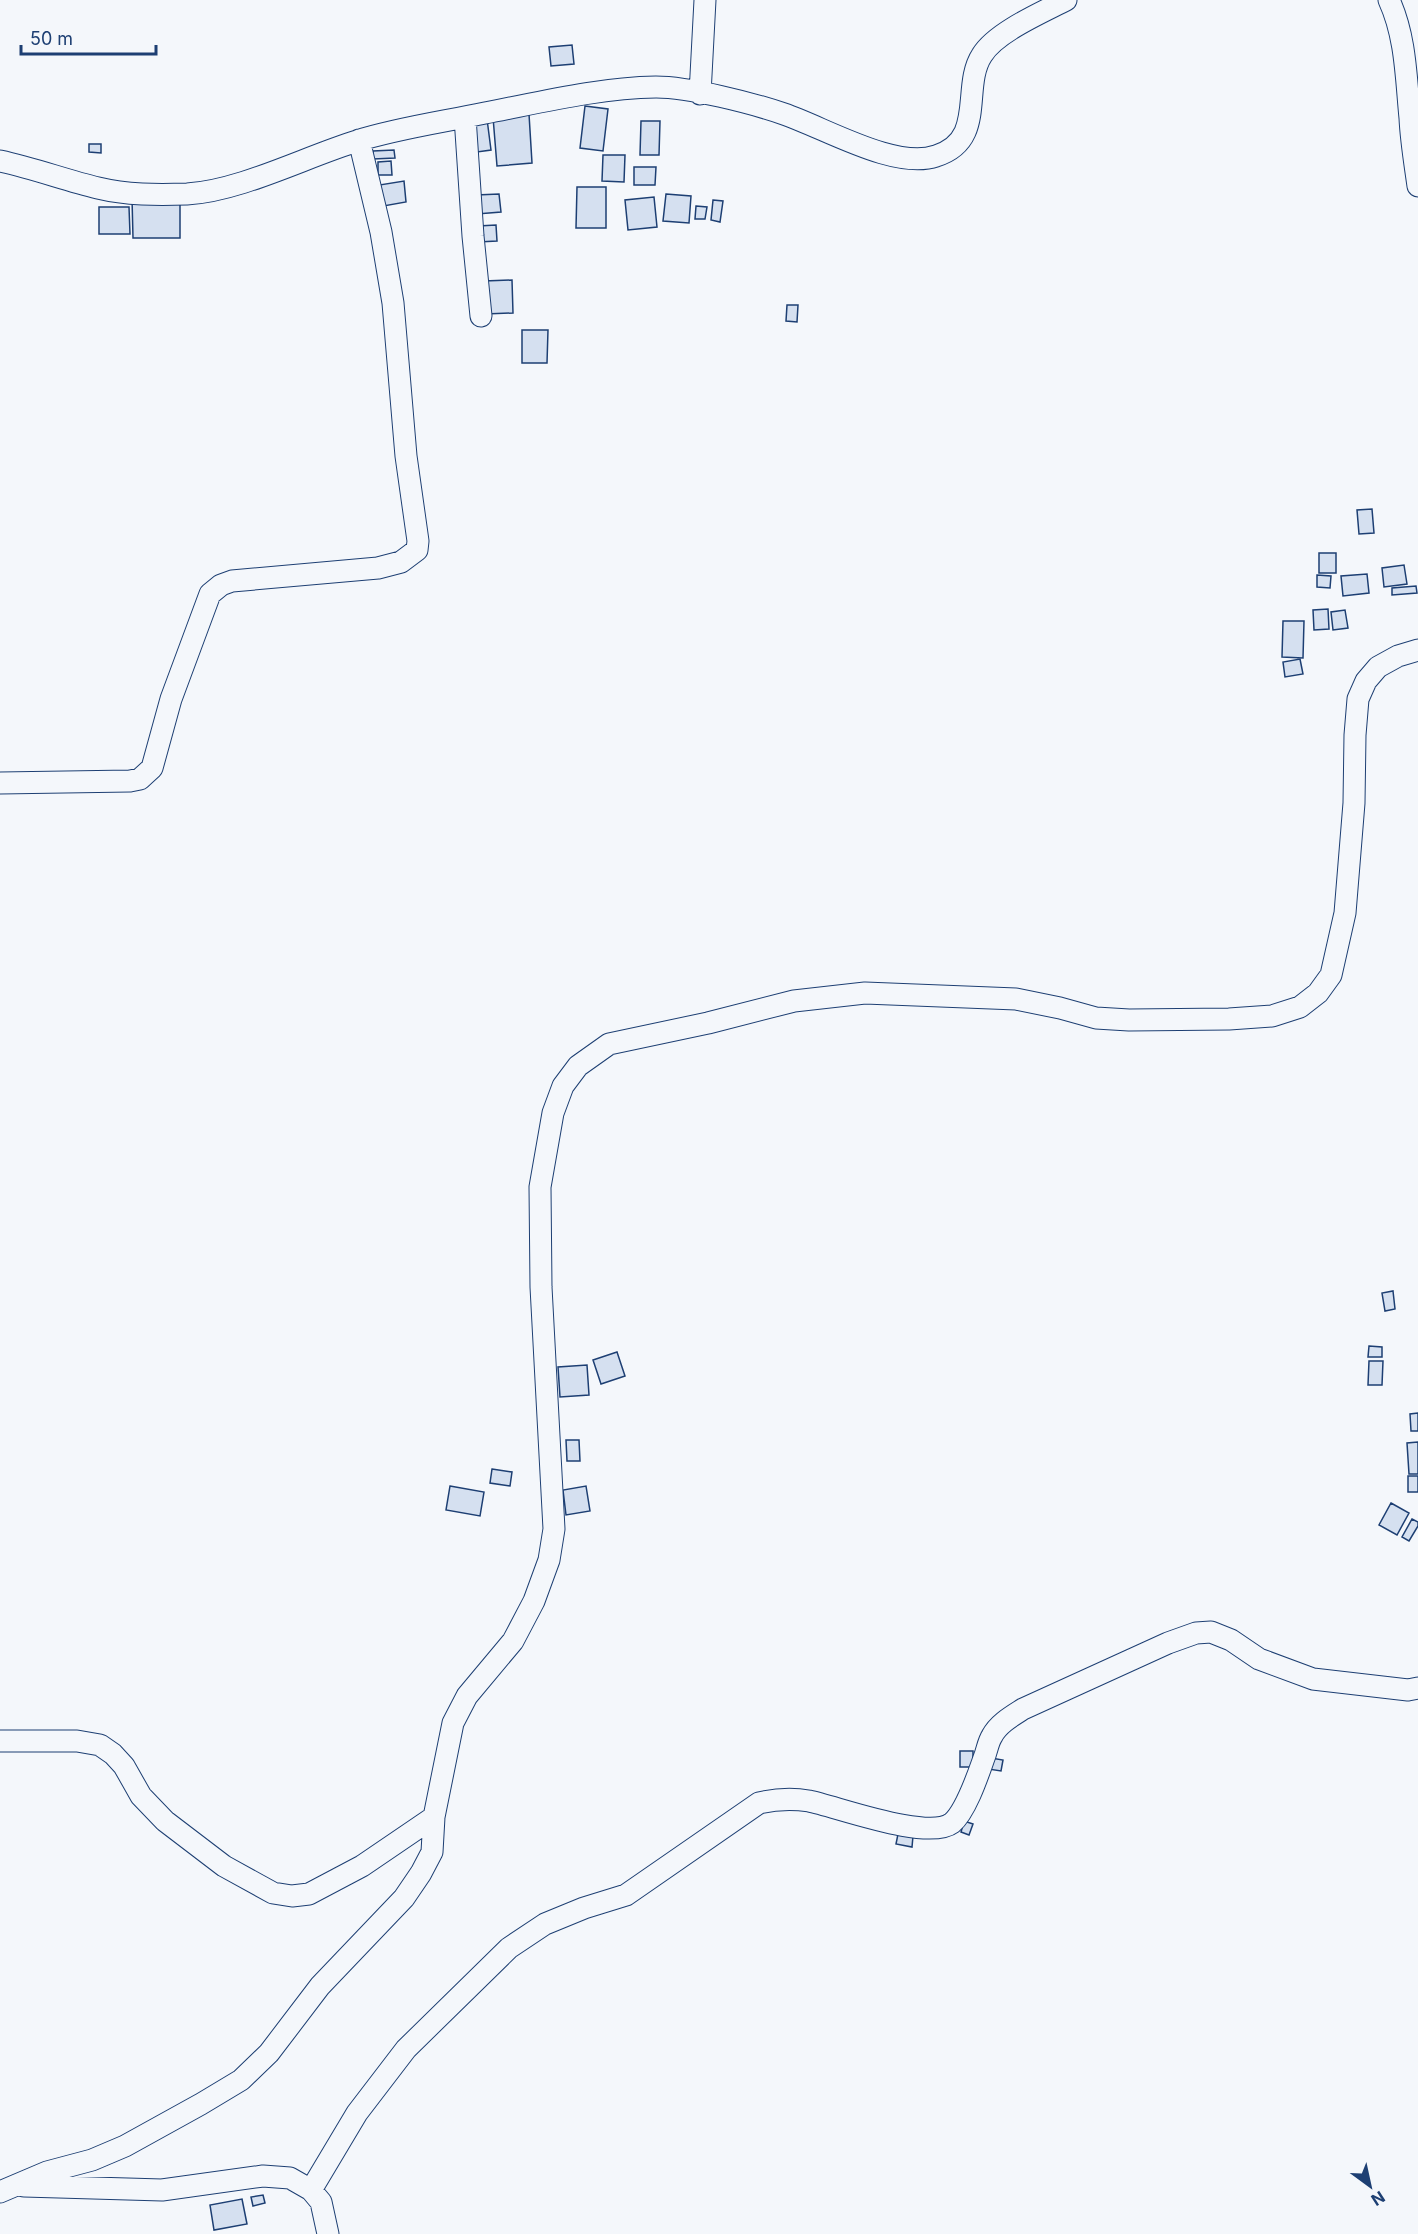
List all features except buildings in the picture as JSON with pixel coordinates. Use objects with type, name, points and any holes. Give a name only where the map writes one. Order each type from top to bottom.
[{"type":"street","points":[[700,94],[705,0]]},
{"type":"street","points":[[0,161],[98,188],[133,194],[189,194],[226,188],[359,140],[611,89],[659,87],[782,113],[892,156],[914,160],[932,158],[948,152],[962,139],[971,111],[976,67],[982,54],[994,42],[1031,17],[1066,0]]},
{"type":"street","points":[[1389,0],[1399,26],[1404,56],[1418,186]]},
{"type":"street","points":[[465,117],[481,316]]},
{"type":"street","points":[[0,783],[130,782],[147,774],[156,758],[171,699],[210,594],[221,585],[232,581],[378,568],[401,562],[417,550],[418,541],[406,456],[393,303],[381,232],[359,140]]},
{"type":"street","points":[[6,2189],[47,2172],[92,2160],[125,2146],[241,2080],[269,2053],[320,1986],[404,1898],[422,1873],[432,1852],[434,1817],[453,1723],[467,1696],[513,1641],[534,1601],[549,1560],[554,1529],[541,1287],[540,1187],[553,1113],[563,1086],[578,1066],[609,1044],[708,1023],[794,1001],[865,993],[1016,999],[1096,1018],[1129,1020],[1250,1018],[1272,1016],[1300,1007],[1318,993],[1331,975],[1345,913],[1354,803],[1358,699],[1366,681],[1378,667],[1398,656],[1418,650]]},
{"type":"street","points":[[311,2190],[357,2113],[406,2049],[509,1948],[545,1924],[584,1908],[626,1895],[759,1803],[778,1798],[808,1801],[888,1822],[927,1829],[939,1828],[952,1823],[963,1809],[980,1772],[992,1735],[1006,1719],[1137,1657],[1196,1633],[1211,1632],[1231,1640],[1259,1659],[1313,1679],[1408,1690],[1418,1688]]},
{"type":"street","points":[[0,1741],[77,1741],[100,1745],[124,1766],[141,1796],[165,1821],[224,1866],[273,1893],[292,1896],[309,1894],[362,1866],[434,1817]]},
{"type":"street","points":[[6,2189],[162,2190],[263,2176],[290,2178],[311,2190],[321,2202],[327,2234]]}]
